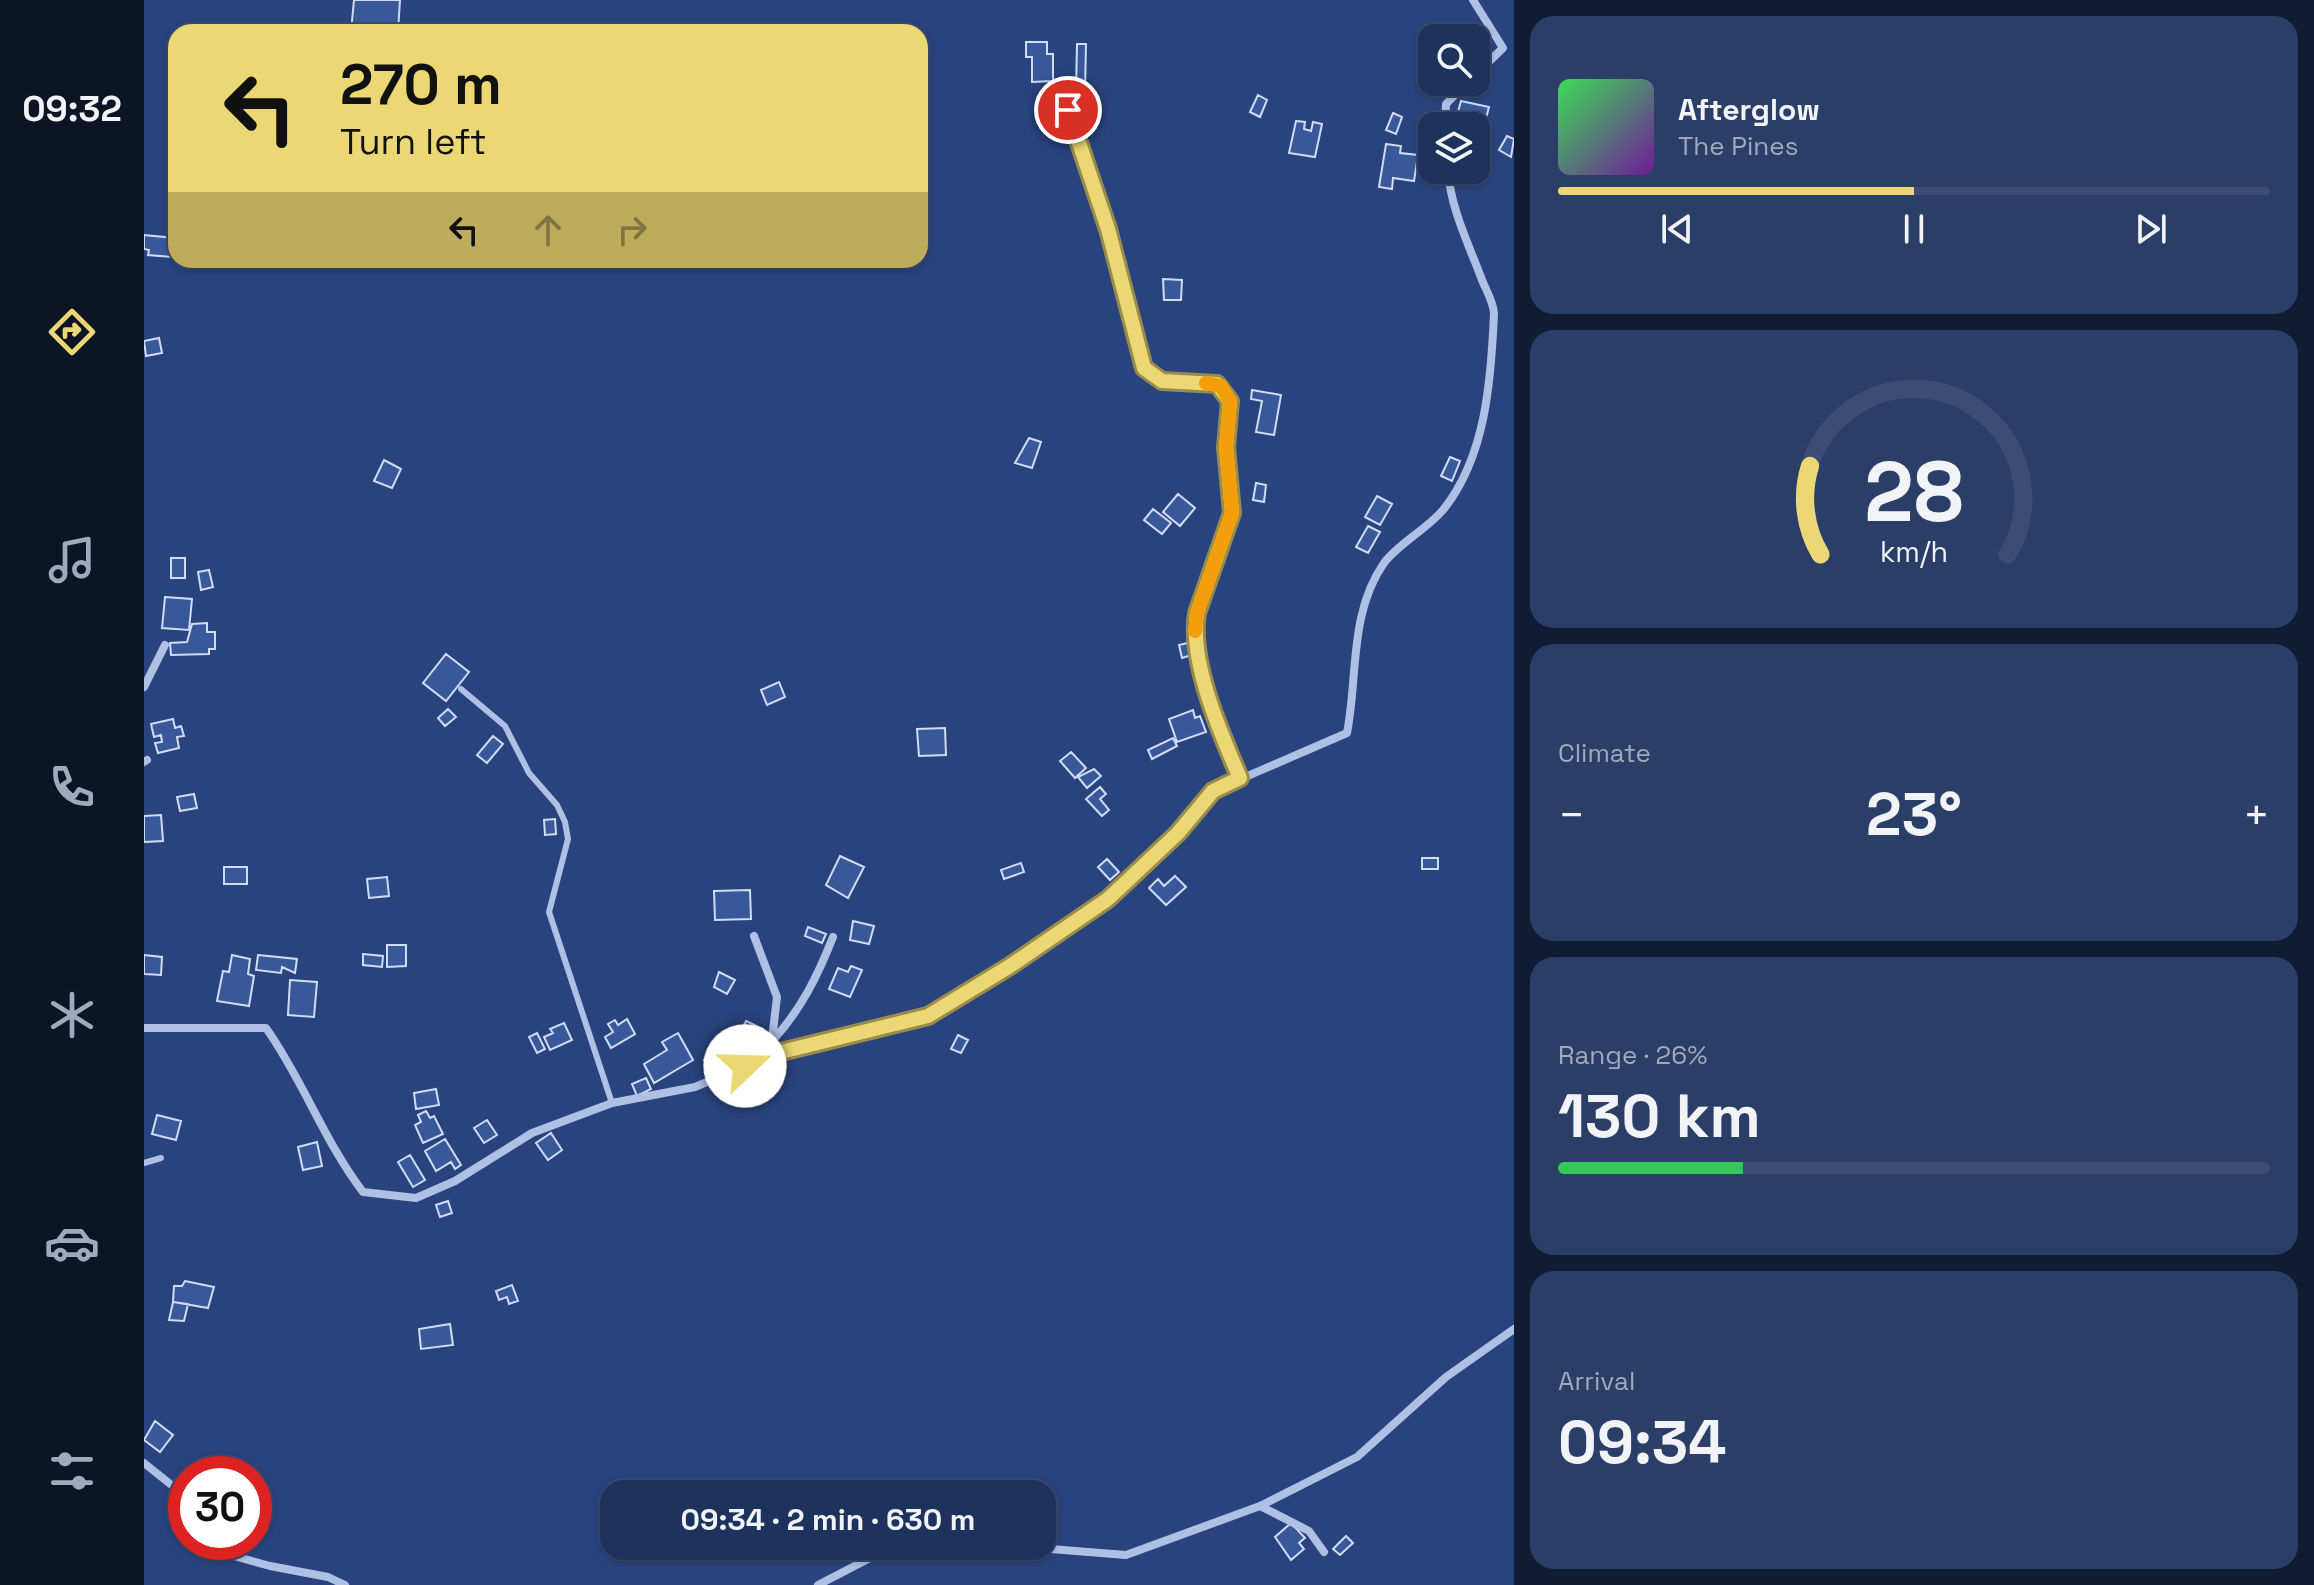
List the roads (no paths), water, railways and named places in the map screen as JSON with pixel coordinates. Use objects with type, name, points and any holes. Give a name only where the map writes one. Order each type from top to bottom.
[{"type":"street","points":[[1473,0],[1488,24]]},
{"type":"street","points":[[1490,27],[1503,48],[1490,61]]},
{"type":"street","points":[[144,1028],[266,1028],[289,1061],[340,1161],[363,1192],[392,1198],[416,1198],[455,1181],[532,1133],[612,1103],[695,1087],[770,1056],[928,1016],[1010,966],[1108,899],[1178,833],[1213,791],[1347,733],[1354,696],[1354,656],[1363,610],[1385,563],[1442,510],[1474,458],[1487,391],[1494,310],[1459,220],[1451,184]]},
{"type":"street","points":[[144,687],[165,645]]},
{"type":"street","points":[[754,936],[777,997],[770,1056]]},
{"type":"street","points":[[774,1039],[796,1014],[818,974],[833,937]]},
{"type":"street","points":[[1056,1549],[1126,1555],[1260,1506],[1357,1457],[1446,1377],[1514,1329]]},
{"type":"street","points":[[144,1463],[168,1482]]},
{"type":"street","points":[[1260,1506],[1309,1531],[1324,1552]]},
{"type":"street","points":[[252,1560],[328,1577],[345,1585]]},
{"type":"street","points":[[818,1585],[866,1560]]},
{"type":"lane","points":[[1059,81],[1108,229],[1141,362],[1149,374],[1162,381],[1217,384],[1230,401],[1226,447],[1232,513],[1197,613],[1195,628],[1220,729],[1240,778]]},
{"type":"lane","points":[[461,689],[505,726],[529,773],[557,805],[565,822],[568,839],[549,912],[612,1103]]},
{"type":"lane","points":[[144,1163],[161,1158]]}]
